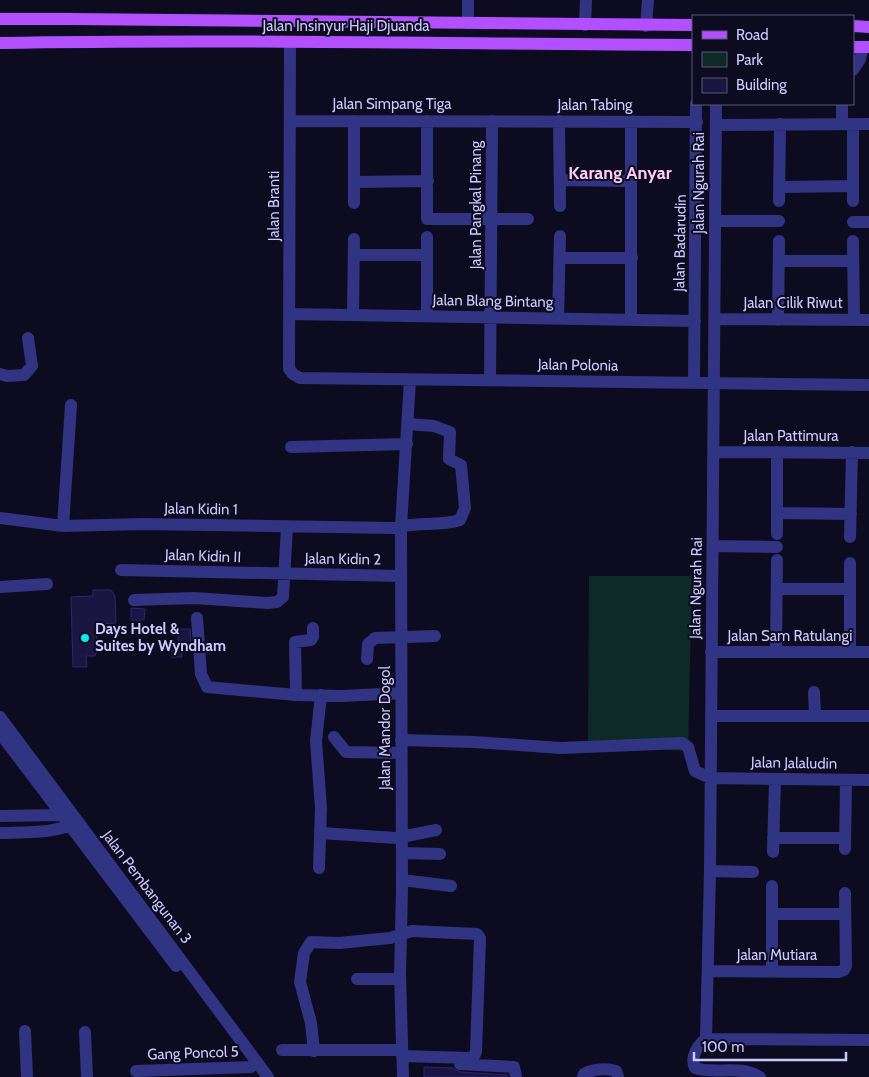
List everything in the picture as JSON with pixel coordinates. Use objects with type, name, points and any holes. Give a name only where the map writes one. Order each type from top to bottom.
[{"type":"main road","points":[[56,42],[61,34],[60,22],[57,18]]},
{"type":"main road","name":"Jalan Insinyur Haji Djuanda","points":[[0,19],[692,25]]},
{"type":"main road","points":[[427,42],[428,22]]},
{"type":"main road","points":[[451,23],[451,43]]},
{"type":"main road","points":[[854,26],[869,27]]},
{"type":"main road","name":"Jalan Insinyur Haji Djuanda","points":[[0,44],[56,42],[427,42],[593,46],[692,45]]},
{"type":"street","points":[[468,0],[468,23]]},
{"type":"street","points":[[585,25],[586,0]]},
{"type":"street","points":[[646,26],[648,0]]},
{"type":"street","name":"Jalan Branti","points":[[289,369],[290,42]]},
{"type":"street","points":[[854,68],[860,59],[862,47]]},
{"type":"street","name":"Jalan Badarudin","points":[[694,383],[696,105]]},
{"type":"street","name":"Jalan Ngurah Rai","points":[[716,105],[716,319],[711,652],[711,716],[715,778],[710,871],[706,1039],[697,1048],[694,1057],[695,1068],[702,1070],[734,1069],[746,1071],[760,1077]]},
{"type":"street","points":[[842,105],[847,124],[853,201]]},
{"type":"street","name":"Jalan Simpang Tiga","points":[[291,121],[492,121]]},
{"type":"street","points":[[354,121],[354,203]]},
{"type":"street","points":[[427,121],[428,219],[528,219]]},
{"type":"street","name":"Jalan Tabing","points":[[492,121],[697,122]]},
{"type":"street","name":"Jalan Pangkal Pinang","points":[[490,380],[492,121]]},
{"type":"street","points":[[559,121],[560,206]]},
{"type":"street","points":[[631,121],[631,320]]},
{"type":"street","points":[[779,201],[780,124]]},
{"type":"street","points":[[716,125],[869,124]]},
{"type":"street","points":[[560,180],[631,181]]},
{"type":"street","points":[[355,182],[428,181]]},
{"type":"street","points":[[779,187],[853,186]]},
{"type":"street","points":[[715,221],[779,222]]},
{"type":"street","points":[[853,222],[869,222]]},
{"type":"street","points":[[558,318],[560,236]]},
{"type":"street","points":[[427,237],[427,316]]},
{"type":"street","points":[[353,315],[354,238]]},
{"type":"street","points":[[778,241],[778,320]]},
{"type":"street","points":[[853,241],[854,320]]},
{"type":"street","points":[[354,256],[427,255]]},
{"type":"street","points":[[560,258],[632,258]]},
{"type":"street","points":[[778,261],[853,261]]},
{"type":"street","name":"Jalan Blang Bintang","points":[[290,314],[695,321]]},
{"type":"street","name":"Jalan Cilik Riwut","points":[[716,319],[869,320]]},
{"type":"street","points":[[0,374],[7,376],[24,375],[32,366],[28,338]]},
{"type":"street","name":"Jalan Polonia","points":[[289,369],[300,378],[869,385]]},
{"type":"street","name":"Jalan Mandor Dogol","points":[[402,1077],[400,979],[402,880],[401,526],[410,380]]},
{"type":"street","points":[[63,526],[71,405]]},
{"type":"street","name":"Jalan Kidin 1","points":[[0,518],[63,526],[143,524],[395,528],[409,524],[446,524],[460,520],[464,508],[461,465],[450,459],[450,432],[434,426],[408,424]]},
{"type":"street","points":[[291,446],[406,444]]},
{"type":"street","name":"Jalan Pattimura","points":[[714,452],[869,452]]},
{"type":"street","points":[[712,546],[777,540],[778,452]]},
{"type":"street","points":[[850,537],[852,452]]},
{"type":"street","points":[[777,513],[851,514]]},
{"type":"street","points":[[134,600],[194,598],[277,602],[283,597],[287,527]]},
{"type":"street","points":[[776,652],[777,560]]},
{"type":"street","points":[[850,562],[850,652]]},
{"type":"street","name":"Jalan Kidin II","points":[[121,570],[284,574]]},
{"type":"street","name":"Jalan Kidin 2","points":[[284,574],[401,576]]},
{"type":"street","points":[[0,587],[47,584]]},
{"type":"street","points":[[777,589],[850,589]]},
{"type":"street","points":[[197,618],[201,674],[207,687],[296,695],[342,696],[401,693]]},
{"type":"street","points":[[296,695],[295,642],[311,640],[313,628]]},
{"type":"street","points":[[367,659],[368,644],[375,638],[435,636]]},
{"type":"street","name":"Jalan Sam Ratulangi","points":[[711,652],[869,652]]},
{"type":"street","points":[[814,692],[815,716]]},
{"type":"street","points":[[319,868],[321,808],[316,741],[321,695]]},
{"type":"street","points":[[711,716],[869,716]]},
{"type":"street","name":"Jalan Pembangunan 3","points":[[0,717],[60,813]]},
{"type":"street","name":"Jalan Pembangunan 3","points":[[0,733],[60,813],[73,823],[235,1038],[268,1077]]},
{"type":"street","points":[[334,737],[346,752],[401,746],[474,742],[560,748],[682,743],[688,747],[695,771],[715,778]]},
{"type":"street","name":"Jalan Jalaludin","points":[[715,778],[869,780]]},
{"type":"street","points":[[773,852],[775,779]]},
{"type":"street","points":[[773,838],[845,844],[846,780]]},
{"type":"street","points":[[0,816],[60,813],[52,830]]},
{"type":"street","points":[[0,833],[52,830],[73,823]]},
{"type":"street","points":[[321,833],[396,838],[436,830]]},
{"type":"street","points":[[402,853],[440,854]]},
{"type":"street","points":[[710,871],[753,872]]},
{"type":"street","points":[[402,880],[450,886]]},
{"type":"street","points":[[772,886],[772,971]]},
{"type":"street","points":[[772,914],[845,914],[844,893]]},
{"type":"street","name":"Jalan Mutiara","points":[[708,971],[840,972],[846,966],[845,914]]},
{"type":"street","points":[[282,1050],[402,1056],[469,1058],[474,1056],[476,1052],[479,989],[478,935],[412,931],[390,938],[339,943],[310,942],[304,954],[300,982],[311,1023],[314,1051]]},
{"type":"street","points":[[357,978],[400,979]]},
{"type":"street","points":[[25,1031],[27,1077]]},
{"type":"street","points":[[85,1032],[87,1077]]},
{"type":"street","name":"Jalan Pembangunan 3","points":[[235,1038],[254,1072]]},
{"type":"street","points":[[706,1039],[869,1040]]},
{"type":"street","points":[[402,1056],[507,1065],[514,1067],[516,1077]]},
{"type":"street","points":[[583,1077],[584,1074],[591,1070],[612,1069],[616,1070],[618,1077]]},
{"type":"street","name":"Gang Poncol 5","points":[[136,1071],[254,1072]]},
{"type":"green space","points":[[589,576],[692,576],[688,751],[588,746]]},
{"type":"building","name":"Days Hotel & Suites by Wyndham","points":[[93,590],[111,590],[115,596],[116,623],[96,624],[97,651],[95,656],[86,656],[87,667],[73,667],[71,597],[93,596]]},
{"type":"building","points":[[131,608],[145,609],[144,620],[131,620]]},
{"type":"building","points":[[178,629],[190,629],[191,644],[178,644]]},
{"type":"building","points":[[172,645],[182,645],[182,657],[172,657]]},
{"type":"building","points":[[424,1067],[453,1068],[460,1072],[507,1075],[508,1077],[424,1077]]},
{"type":"place","name":"Days Hotel & Suites by Wyndham","points":[[85,638]]},
{"type":"district","name":"Karang Anyar","points":[[620,173]]}]
